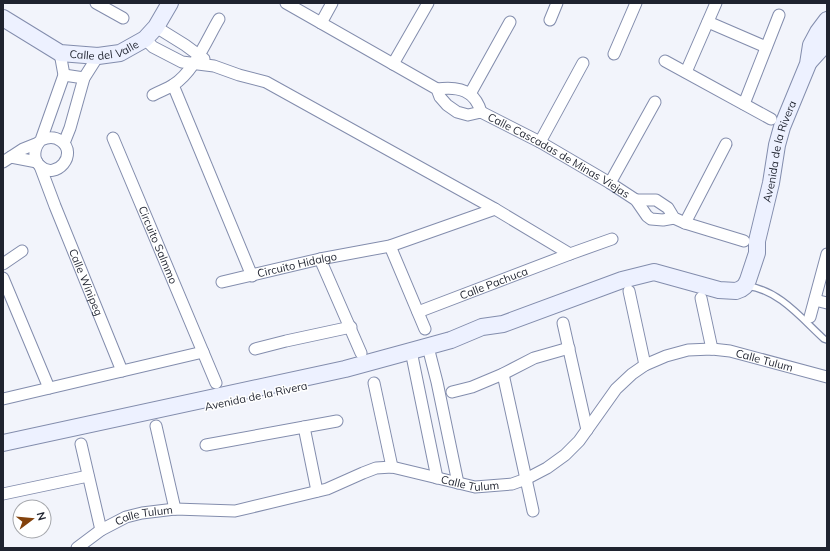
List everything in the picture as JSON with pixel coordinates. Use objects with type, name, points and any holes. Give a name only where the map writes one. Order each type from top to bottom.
[{"type":"street","points":[[96,3],[123,18]]},
{"type":"street","points":[[170,3],[151,33],[154,47],[182,62],[214,66],[239,75],[266,82],[495,209],[570,254]]},
{"type":"street","name":"Calle Cascadas de Minas Viejas","points":[[286,3],[437,89],[440,97],[447,105],[457,112],[468,115],[481,112],[540,142],[636,200],[647,216],[651,219],[663,220],[674,218]]},
{"type":"street","points":[[321,23],[332,3]]},
{"type":"street","points":[[393,64],[428,3]]},
{"type":"street","points":[[550,20],[557,3]]},
{"type":"street","points":[[614,54],[636,3]]},
{"type":"street","points":[[686,72],[716,3]]},
{"type":"street","points":[[744,104],[779,15]]},
{"type":"street","name":"Calle del Valle","points":[[3,18],[60,53],[98,56],[120,52],[151,33]]},
{"type":"street","points":[[153,94],[173,85],[184,75],[193,64],[219,18]]},
{"type":"street","name":"Avenida de la Rivera","points":[[626,285],[634,271],[654,264],[660,264],[726,283],[732,283],[742,275],[749,252],[750,241],[771,183],[777,145],[782,127],[808,64],[811,45],[827,20]]},
{"type":"street","points":[[437,89],[455,88],[470,94],[510,22]]},
{"type":"street","points":[[708,22],[766,47]]},
{"type":"street","points":[[151,33],[198,54],[214,66]]},
{"type":"street","name":"Avenida de la Rivera","points":[[808,64],[827,42]]},
{"type":"street","points":[[38,164],[35,156],[35,149],[40,142],[64,75],[60,53]]},
{"type":"street","points":[[64,143],[70,128],[84,78],[98,56]]},
{"type":"street","points":[[665,61],[771,119]]},
{"type":"street","points":[[540,142],[583,63]]},
{"type":"street","points":[[64,75],[84,78]]},
{"type":"street","name":"Circuito Hidalgo","points":[[173,85],[252,276],[320,259],[390,246],[495,209]]},
{"type":"street","name":"Calle Cascadas de Minas Viejas","points":[[470,94],[479,105],[481,112]]},
{"type":"street","points":[[610,183],[655,102]]},
{"type":"street","points":[[48,137],[57,138],[64,143],[68,154],[67,160],[63,165],[58,169],[49,170],[38,164],[7,160],[23,149],[48,137]]},
{"type":"street","name":"Circuito Salmmo","points":[[113,138],[216,383]]},
{"type":"street","points":[[685,223],[726,144]]},
{"type":"street","name":"Calle Winipeg","points":[[38,164],[122,370]]},
{"type":"street","points":[[50,195],[58,169]]},
{"type":"street","name":"Calle Cascadas de Minas Viejas","points":[[636,200],[656,200],[668,208],[674,218],[685,223],[750,241]]},
{"type":"street","name":"Calle Pachuca","points":[[418,312],[612,239]]},
{"type":"street","name":"Avenida de la Rivera","points":[[3,452],[196,404],[346,372],[475,340],[485,336],[504,324],[626,285],[654,272],[719,290],[736,291],[745,286],[752,271],[757,253],[750,241]]},
{"type":"street","points":[[390,246],[425,329]]},
{"type":"street","points":[[3,264],[22,250]]},
{"type":"street","points":[[810,317],[827,254]]},
{"type":"street","points":[[320,259],[362,353]]},
{"type":"street","points":[[222,282],[252,276]]},
{"type":"street","points":[[3,278],[49,388]]},
{"type":"street","points":[[626,285],[645,365]]},
{"type":"street","points":[[701,298],[712,349]]},
{"type":"street","points":[[815,300],[827,303]]},
{"type":"street","points":[[563,323],[587,430]]},
{"type":"street","points":[[255,349],[351,328]]},
{"type":"street","points":[[452,392],[503,374],[534,358],[569,348]]},
{"type":"street","name":"Calle Tulum","points":[[77,548],[101,530],[142,512],[174,509],[235,511],[327,488],[376,468],[392,467],[475,487],[512,484],[526,479],[547,468],[565,455],[579,441],[616,389],[632,374],[645,365],[666,356],[688,350],[712,349],[730,352],[827,377]]},
{"type":"street","points":[[429,351],[458,483]]},
{"type":"street","points":[[3,399],[202,352]]},
{"type":"street","points":[[412,356],[437,478]]},
{"type":"street","points":[[503,374],[533,511]]},
{"type":"street","points":[[374,383],[392,467]]},
{"type":"street","points":[[423,405],[441,402]]},
{"type":"street","points":[[206,445],[337,421]]},
{"type":"street","points":[[156,426],[174,509]]},
{"type":"street","points":[[304,427],[317,491]]},
{"type":"street","points":[[72,436],[88,476],[101,530]]},
{"type":"street","name":"Avenida de la Rivera","points":[[3,443],[72,436]]},
{"type":"street","points":[[3,494],[88,476]]},
{"type":"lane","points":[[745,286],[758,288],[778,297],[824,339],[827,340]]}]
